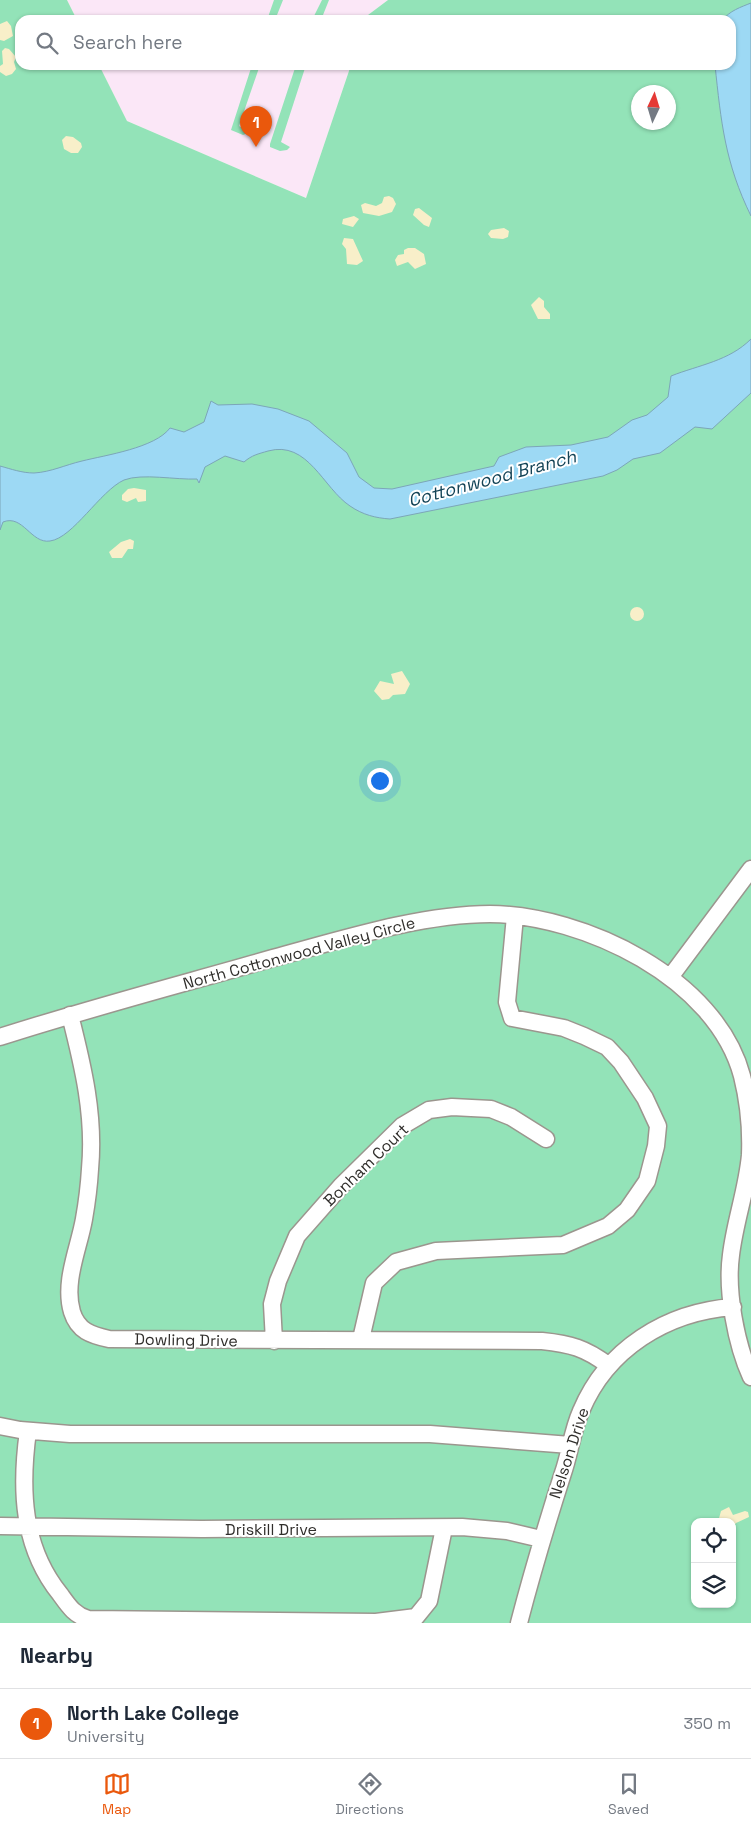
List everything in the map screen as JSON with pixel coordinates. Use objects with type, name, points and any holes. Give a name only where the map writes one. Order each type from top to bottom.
[{"type":"street","points":[[671,976],[751,870]]},
{"type":"street","name":"North Cottonwood Valley Circle","points":[[0,1037],[70,1015],[335,941],[422,921],[474,915],[515,916],[584,930],[622,947],[671,976],[701,1005],[730,1045],[742,1075],[749,1118],[750,1154],[730,1258],[732,1307],[736,1339],[751,1377]]},
{"type":"street","points":[[361,1339],[374,1283],[396,1262],[436,1251],[563,1245],[608,1226],[627,1210],[647,1181],[656,1146],[658,1126],[645,1098],[621,1062],[607,1047],[584,1036],[564,1028],[512,1018],[508,1011],[507,1002],[515,916]]},
{"type":"street","name":"Dowling Drive","points":[[70,1015],[86,1078],[90,1120],[90,1168],[84,1218],[68,1292],[72,1312],[79,1328],[92,1335],[109,1339],[274,1341],[361,1339],[542,1340],[567,1344],[587,1350],[608,1365]]},
{"type":"street","name":"Bonham Court","points":[[274,1341],[272,1304],[278,1281],[297,1236],[341,1186],[402,1126],[429,1110],[452,1107],[492,1109],[546,1139]]},
{"type":"street","name":"Nelson Drive","points":[[519,1623],[541,1539],[580,1412],[608,1365],[638,1340],[664,1324],[694,1312],[732,1307]]},
{"type":"street","points":[[0,1426],[28,1431],[70,1434],[430,1434],[570,1445]]},
{"type":"street","points":[[28,1431],[24,1460],[29,1527],[35,1556],[49,1580],[78,1616],[88,1619],[376,1622],[416,1617],[428,1601],[444,1528]]},
{"type":"street","name":"Driskill Drive","points":[[0,1526],[478,1528],[541,1539]]},
{"type":"shaded area","points":[[67,0],[388,0],[368,15],[74,15]]},
{"type":"shaded area","points":[[102,70],[349,70],[306,198],[127,121]]},
{"type":"green space","points":[[0,0],[67,0],[74,15],[15,15],[15,70],[102,70],[127,121],[306,198],[349,70],[736,70],[736,15],[368,15],[388,0],[751,0],[751,1623],[0,1623]]},
{"type":"green space","points":[[274,0],[283,0],[277,15],[269,15]]},
{"type":"green space","points":[[322,0],[329,0],[323,15],[314,15]]},
{"type":"green space","points":[[250,70],[258,70],[239,126],[248,131],[248,133],[243,135],[231,130]]},
{"type":"green space","points":[[294,70],[304,70],[281,142],[290,147],[287,150],[280,151],[270,147]]},
{"type":"sand","points":[[7,21],[11,26],[13,36],[4,41],[0,40],[0,24]]},
{"type":"sand","points":[[5,48],[9,49],[15,56],[15,70],[12,74],[6,76],[0,72],[0,66],[3,64],[2,51]]},
{"type":"sand","points":[[66,136],[73,137],[81,143],[82,147],[78,153],[71,153],[64,149],[62,140]]},
{"type":"sand","points":[[389,196],[393,198],[396,204],[392,212],[379,216],[363,213],[361,205],[365,203],[376,206],[382,203],[384,197]]},
{"type":"sand","points":[[419,208],[432,218],[429,227],[413,215],[415,209]]},
{"type":"sand","points":[[354,216],[359,219],[353,227],[342,224],[343,219]]},
{"type":"sand","points":[[504,228],[509,231],[508,237],[503,239],[491,238],[488,234],[491,230]]},
{"type":"sand","points":[[344,238],[353,239],[363,261],[357,265],[347,264],[346,249],[342,244]]},
{"type":"sand","points":[[415,248],[424,254],[426,264],[415,269],[408,262],[397,266],[395,260],[398,255],[404,254],[404,250]]},
{"type":"sand","points":[[539,297],[544,301],[544,307],[550,314],[550,319],[538,319],[531,305]]},
{"type":"sand","points":[[128,489],[146,490],[146,501],[138,502],[136,498],[127,502],[122,500],[122,495]]},
{"type":"sand","points":[[130,539],[134,541],[133,549],[128,549],[122,558],[112,558],[109,552],[121,542]]},
{"type":"sand","points":[[637,607],[642,609],[644,614],[642,619],[637,621],[632,619],[630,614],[632,609]]},
{"type":"sand","points":[[402,671],[410,684],[405,694],[393,695],[389,699],[382,700],[374,691],[380,681],[394,684],[391,674]]},
{"type":"sand","points":[[729,1507],[733,1515],[745,1511],[748,1512],[749,1517],[736,1523],[736,1518],[719,1518],[721,1511]]},
{"type":"water","points":[[751,3],[751,216],[742,197],[730,160],[722,124],[716,70],[736,70],[736,15],[728,15]]},
{"type":"water","name":"Cottonwood Branch","points":[[751,339],[751,393],[712,429],[695,427],[660,453],[633,459],[617,470],[603,476],[390,519],[370,516],[350,506],[340,498],[304,459],[294,452],[282,449],[258,454],[244,462],[225,456],[205,467],[199,483],[197,479],[159,477],[140,477],[124,480],[106,494],[68,532],[50,541],[43,541],[37,538],[16,522],[3,522],[0,530],[0,466],[34,473],[142,446],[163,435],[170,428],[184,432],[204,422],[211,401],[218,405],[252,404],[278,409],[309,421],[347,453],[359,477],[374,488],[392,489],[494,466],[499,457],[526,447],[571,445],[608,437],[632,420],[647,415],[668,397],[671,376],[733,353]]},
{"type":"place","name":"North Lake College","points":[[256,147]]}]
